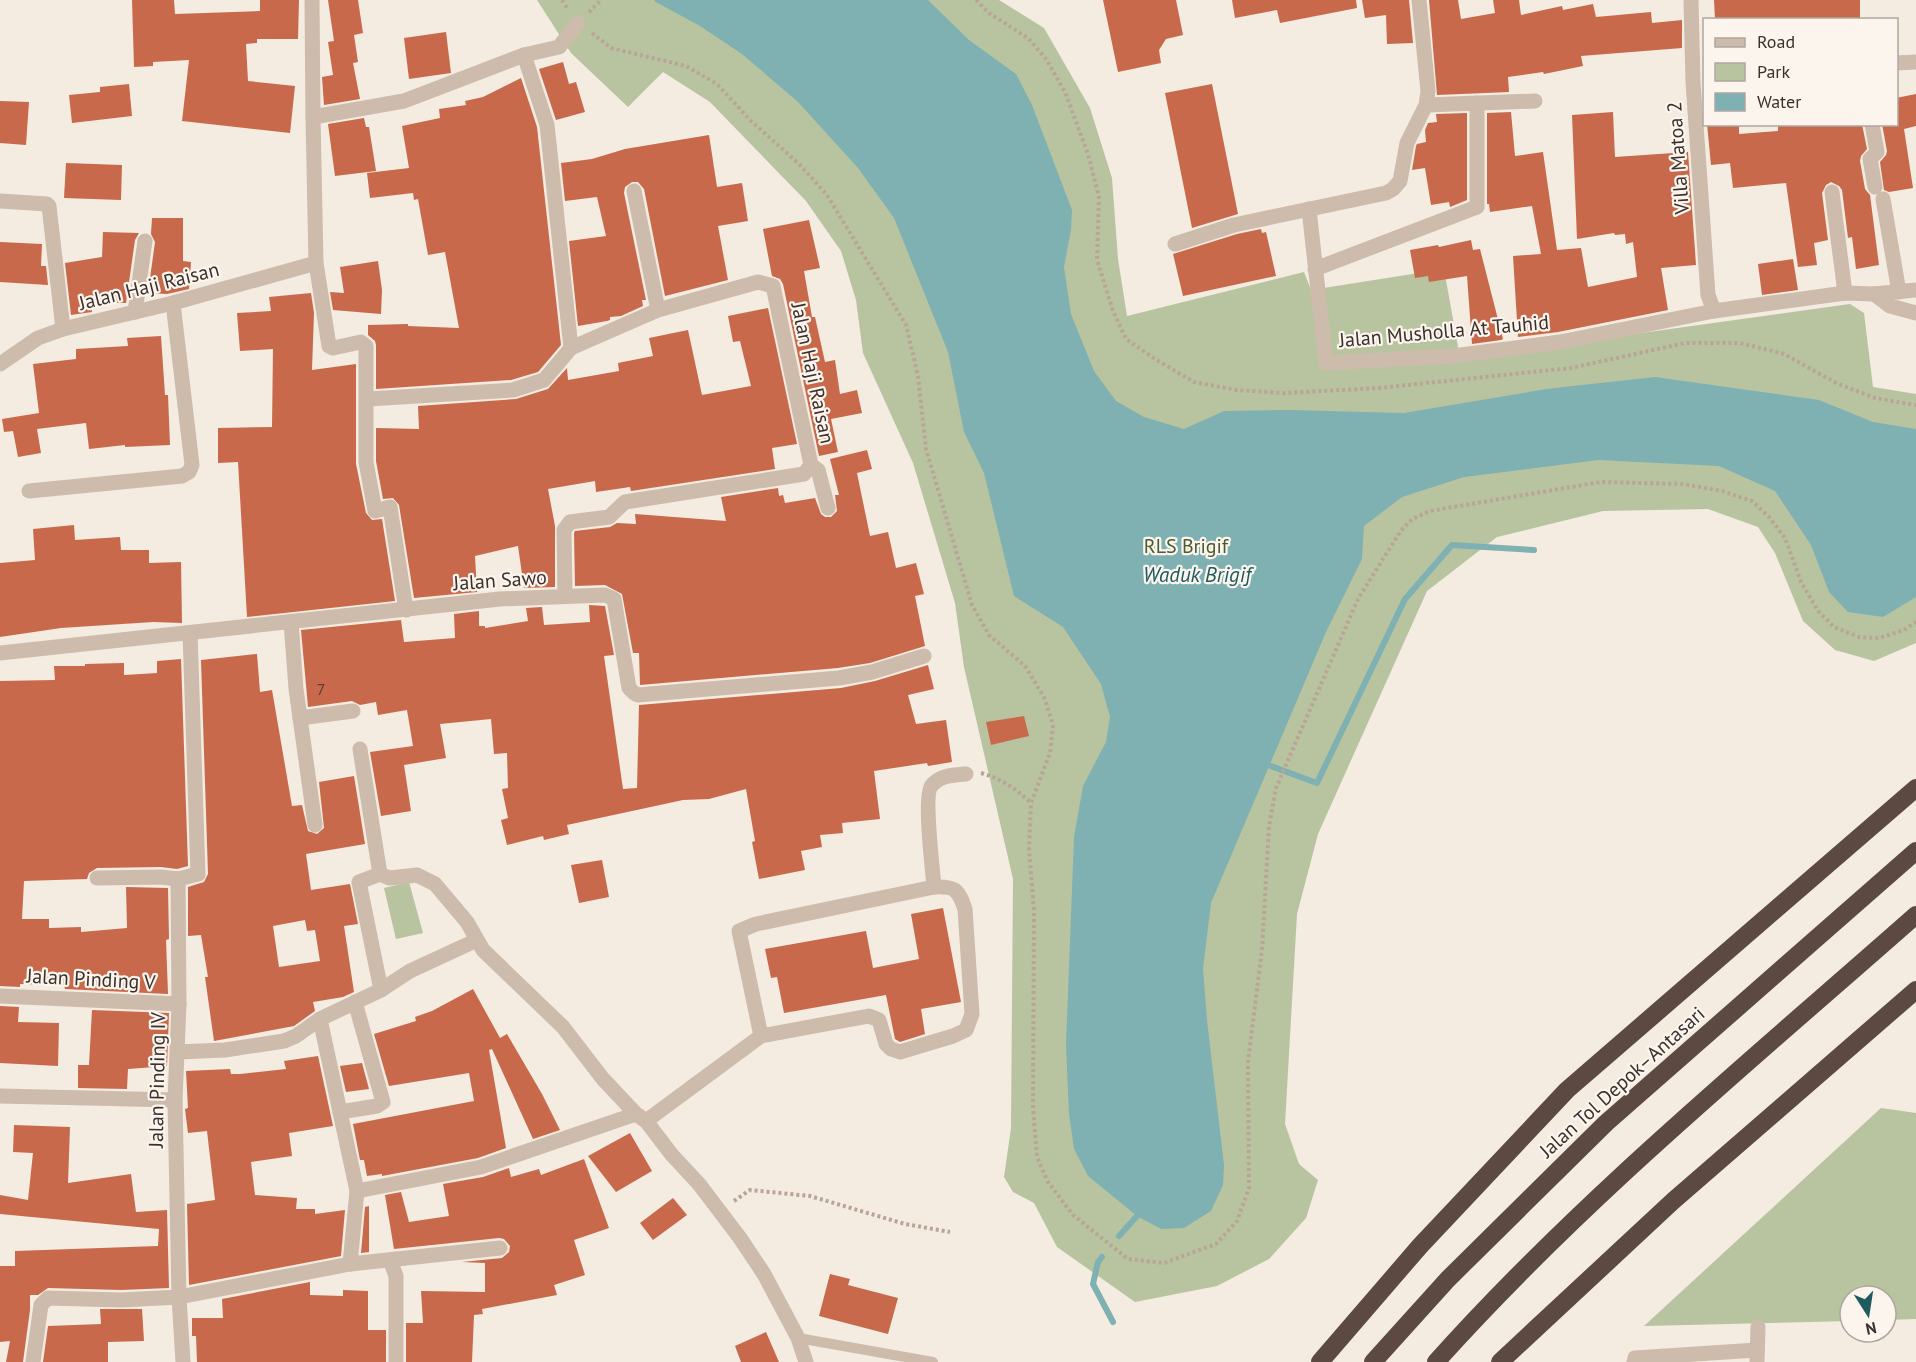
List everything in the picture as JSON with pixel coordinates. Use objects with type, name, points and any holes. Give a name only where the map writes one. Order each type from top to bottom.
[{"type":"highway","points":[[1320,1362],[1420,1246],[1567,1090],[1916,788]]},
{"type":"highway","name":"Jalan Tol Depok–Antasari","points":[[1374,1362],[1448,1279],[1606,1123],[1916,851]]},
{"type":"highway","points":[[1436,1362],[1483,1310],[1637,1162],[1916,915]]},
{"type":"highway","points":[[1500,1362],[1673,1201],[1916,990]]},
{"type":"street","points":[[312,0],[316,263],[328,343],[333,348],[361,342],[365,344],[368,399],[366,462],[375,511],[390,507],[406,610]]},
{"type":"street","points":[[1175,244],[1234,225],[1386,193],[1393,189],[1400,181],[1407,143],[1426,105],[1428,91],[1419,0]]},
{"type":"street","name":"Villa Matoa 2","points":[[1691,0],[1699,81],[1708,294],[1714,311]]},
{"type":"street","points":[[313,117],[404,101],[524,55],[559,47],[578,23]]},
{"type":"street","points":[[524,55],[548,125],[571,348]]},
{"type":"street","points":[[1898,63],[1916,62]]},
{"type":"street","points":[[1426,105],[1535,101]]},
{"type":"street","points":[[1316,269],[1477,207],[1477,103]]},
{"type":"street","points":[[1872,126],[1877,152],[1870,159],[1899,292]]},
{"type":"street","points":[[634,191],[658,310]]},
{"type":"street","points":[[1832,192],[1845,293]]},
{"type":"street","points":[[0,201],[49,206],[63,329]]},
{"type":"street","name":"Jalan Musholla At Tauhid","points":[[1309,209],[1326,363],[1453,356],[1560,342],[1714,311]]},
{"type":"street","points":[[135,312],[145,241]]},
{"type":"street","name":"Jalan Haji Raisan","points":[[0,364],[38,338],[63,329],[173,303],[316,263]]},
{"type":"street","name":"Jalan Haji Raisan","points":[[368,399],[513,390],[544,380],[571,348],[658,310],[758,282],[774,286],[811,465],[804,474],[625,502],[609,517],[570,522],[564,530],[565,596]]},
{"type":"street","points":[[1714,311],[1845,293],[1874,294],[1916,290]]},
{"type":"street","points":[[1874,294],[1890,306],[1916,313]]},
{"type":"street","points":[[29,491],[182,476],[189,472],[192,465],[173,303]]},
{"type":"street","points":[[811,465],[818,470],[828,508]]},
{"type":"street","name":"Jalan Sawo","points":[[0,653],[500,599],[605,595],[614,599],[629,688],[638,695],[839,678],[880,670],[924,656]]},
{"type":"street","points":[[291,622],[300,718],[315,825]]},
{"type":"street","points":[[97,878],[178,879],[198,874],[190,633]]},
{"type":"street","points":[[300,718],[353,711]]},
{"type":"street","points":[[360,749],[380,874]]},
{"type":"street","points":[[934,888],[928,819],[929,789],[932,784],[943,777],[966,774]]},
{"type":"street","points":[[381,990],[359,882],[380,874],[389,878],[417,875],[435,884],[467,922],[483,950],[563,1027],[603,1079],[641,1118],[721,1211],[764,1274],[798,1338],[806,1362]]},
{"type":"street","name":"Jalan Pinding IV","points":[[178,879],[179,1004],[175,1100],[179,1297],[183,1362]]},
{"type":"street","points":[[357,1191],[481,1167],[641,1118],[761,1036],[869,1017],[879,1020],[886,1044],[891,1049],[900,1052],[966,1030],[972,1014],[965,909],[955,889],[934,888],[756,924],[740,931],[761,1036]]},
{"type":"street","points":[[178,1052],[225,1050],[284,1041],[296,1036],[320,1019],[381,990],[410,971],[477,940]]},
{"type":"street","name":"Jalan Pinding V","points":[[0,996],[179,1004]]},
{"type":"street","points":[[340,1113],[376,1106],[383,1102],[355,1002]]},
{"type":"street","points":[[320,1019],[357,1191],[350,1264]]},
{"type":"street","points":[[0,1096],[175,1100]]},
{"type":"street","points":[[33,1362],[41,1305],[45,1299],[52,1297],[121,1300],[179,1297],[350,1264],[500,1248]]},
{"type":"street","points":[[390,1260],[396,1276],[396,1362]]},
{"type":"street","points":[[1634,1362],[1635,1358],[1757,1356],[1758,1327]]},
{"type":"lane","points":[[798,1338],[933,1362]]},
{"type":"path","points":[[561,0],[578,23],[611,48],[686,66],[717,84],[750,120],[799,164],[827,195],[906,325],[918,376],[926,449],[972,605],[989,635],[1025,666],[1044,697],[1053,725],[1050,753],[1031,803],[1029,849],[1034,910],[1034,1107],[1037,1157],[1048,1182],[1073,1215],[1128,1259],[1164,1263],[1216,1244],[1237,1221],[1249,1188],[1248,1062],[1262,949],[1269,827],[1276,788],[1358,599],[1400,532],[1412,519],[1430,511],[1600,482],[1683,484],[1722,491],[1752,501],[1769,517],[1785,538],[1801,582],[1812,601],[1818,611],[1834,627],[1859,637],[1879,638],[1904,630],[1916,622]]},
{"type":"path","points":[[976,0],[989,13],[1028,38],[1046,59],[1065,92],[1088,154],[1099,197],[1097,260],[1113,311],[1126,339],[1194,382],[1236,390],[1284,393],[1379,388],[1571,368],[1685,343],[1740,343],[1784,354],[1836,383],[1875,398],[1916,405]]},
{"type":"path","points":[[966,774],[980,772],[999,778],[1015,788],[1031,803]]},
{"type":"path","points":[[721,1211],[750,1190],[810,1196],[905,1224],[950,1233]]},
{"type":"green space","name":"RLS Brigif","points":[[537,0],[999,0],[1044,28],[1090,108],[1112,178],[1118,259],[1127,316],[1304,272],[1311,290],[1444,269],[1460,358],[1850,304],[1864,313],[1873,387],[1916,394],[1916,643],[1874,661],[1835,650],[1803,621],[1775,553],[1758,527],[1708,509],[1603,511],[1497,537],[1427,591],[1318,834],[1297,914],[1285,1124],[1299,1164],[1318,1180],[1306,1218],[1269,1259],[1217,1286],[1135,1302],[1057,1247],[1034,1203],[1013,1192],[1004,1177],[1011,1128],[1013,879],[964,667],[955,603],[913,463],[863,353],[856,300],[841,251],[806,201],[710,102],[663,72],[628,107],[571,53]]},
{"type":"green space","points":[[409,882],[423,933],[396,939],[384,888]]},
{"type":"green space","points":[[1881,1108],[1916,1113],[1916,1319],[1898,1320],[1898,1284],[1838,1284],[1838,1321],[1644,1326]]},
{"type":"water","name":"Waduk Brigif","points":[[655,0],[928,0],[969,40],[1016,74],[1032,105],[1072,210],[1064,267],[1071,314],[1094,371],[1116,401],[1144,417],[1184,429],[1224,411],[1404,413],[1546,389],[1655,377],[1819,400],[1873,422],[1916,429],[1916,597],[1883,617],[1848,612],[1829,592],[1811,545],[1775,491],[1719,466],[1598,460],[1464,477],[1402,497],[1364,526],[1362,559],[1326,632],[1211,903],[1203,969],[1224,1165],[1223,1185],[1211,1211],[1184,1228],[1161,1229],[1137,1216],[1088,1176],[1074,1149],[1069,1114],[1066,1045],[1074,837],[1083,786],[1106,742],[1110,717],[1101,684],[1063,627],[1014,596],[984,473],[964,432],[948,352],[894,218],[858,168],[798,102],[742,54]]},
{"type":"building","points":[[132,0],[174,0],[175,14],[260,11],[260,0],[299,0],[298,39],[257,39],[257,43],[246,44],[248,81],[295,86],[290,133],[182,121],[189,60],[153,62],[153,66],[134,67]]},
{"type":"building","points":[[328,0],[358,0],[363,33],[354,35],[358,62],[353,63],[360,99],[324,105],[322,77],[333,75],[328,42],[334,41]]},
{"type":"building","points":[[1103,0],[1176,0],[1183,35],[1166,39],[1159,50],[1161,63],[1118,72]]},
{"type":"building","points":[[1232,0],[1356,0],[1357,8],[1280,23],[1277,10],[1235,18]]},
{"type":"building","points":[[1362,0],[1409,0],[1413,43],[1387,44],[1386,15],[1365,18]]},
{"type":"building","points":[[1429,0],[1458,0],[1461,19],[1495,13],[1493,0],[1519,0],[1521,15],[1562,6],[1563,10],[1593,4],[1596,17],[1651,12],[1652,23],[1682,20],[1682,48],[1581,56],[1583,66],[1544,74],[1543,72],[1508,77],[1509,92],[1437,95]]},
{"type":"building","points":[[1714,0],[1860,0],[1860,18],[1715,18]]},
{"type":"building","points":[[446,32],[451,73],[409,79],[404,38]]},
{"type":"building","points":[[563,62],[569,84],[576,82],[585,112],[556,120],[539,69]]},
{"type":"building","points":[[521,78],[537,127],[561,345],[538,372],[511,380],[376,389],[376,345],[368,335],[368,325],[408,324],[408,326],[459,328],[445,252],[428,255],[418,199],[414,200],[413,193],[370,198],[367,173],[409,168],[402,126],[440,118],[439,109],[466,105],[465,101],[483,97]]},
{"type":"building","points":[[129,84],[132,116],[72,123],[69,95],[100,92],[100,87]]},
{"type":"building","points":[[1212,84],[1238,214],[1192,228],[1165,93]]},
{"type":"building","points":[[1916,94],[1916,126],[1904,129],[1913,188],[1889,192],[1884,190],[1880,162],[1887,151],[1882,126],[1898,126],[1898,98]]},
{"type":"building","points":[[0,101],[29,102],[26,145],[0,143]]},
{"type":"building","points":[[1511,112],[1515,156],[1543,152],[1557,250],[1581,248],[1588,287],[1637,277],[1633,242],[1626,244],[1625,234],[1615,235],[1614,233],[1577,239],[1572,115],[1613,112],[1615,157],[1688,152],[1696,265],[1661,268],[1668,310],[1558,332],[1518,337],[1513,256],[1541,254],[1532,206],[1490,212],[1489,204],[1487,204],[1487,113]]},
{"type":"building","points":[[1467,113],[1467,200],[1450,207],[1449,202],[1431,205],[1425,168],[1412,170],[1416,146],[1426,142],[1425,130],[1428,123],[1437,122],[1436,114]]},
{"type":"building","points":[[364,118],[366,127],[369,127],[376,171],[335,176],[328,124]]},
{"type":"building","points":[[1707,126],[1739,126],[1739,134],[1778,131],[1778,126],[1862,126],[1867,149],[1860,161],[1865,189],[1870,195],[1879,265],[1856,269],[1852,237],[1848,238],[1842,190],[1839,186],[1831,182],[1826,185],[1822,193],[1828,240],[1814,243],[1817,265],[1798,267],[1786,183],[1733,188],[1730,163],[1711,165]]},
{"type":"building","points":[[709,135],[717,187],[742,183],[748,221],[718,226],[728,280],[665,296],[644,189],[638,182],[632,182],[625,187],[624,193],[646,300],[642,300],[643,306],[621,316],[578,326],[569,241],[606,236],[597,197],[565,201],[561,163],[592,159],[625,149]]},
{"type":"building","points":[[66,163],[122,165],[121,200],[64,198]]},
{"type":"building","points":[[152,218],[183,218],[183,261],[191,262],[189,289],[167,294],[148,293],[155,242],[151,234]]},
{"type":"building","points":[[809,220],[820,268],[804,271],[812,317],[815,317],[825,362],[835,360],[840,394],[857,390],[862,413],[831,419],[838,452],[819,456],[783,284],[780,279],[772,276],[763,229]]},
{"type":"building","points":[[1261,229],[1262,233],[1266,232],[1276,276],[1183,296],[1173,254]]},
{"type":"building","points":[[103,232],[139,233],[135,240],[126,303],[91,302],[92,312],[71,315],[65,263],[102,257]]},
{"type":"building","points":[[1471,240],[1473,250],[1480,249],[1503,339],[1501,340],[1472,344],[1467,276],[1429,282],[1428,276],[1415,278],[1410,250]]},
{"type":"building","points":[[0,242],[42,244],[41,266],[46,266],[48,285],[0,282]]},
{"type":"building","points":[[1793,259],[1798,290],[1762,295],[1758,264]]},
{"type":"building","points":[[378,261],[382,290],[381,314],[333,310],[330,292],[344,293],[340,267]]},
{"type":"building","points":[[311,293],[314,313],[312,370],[356,364],[356,464],[366,513],[372,520],[382,519],[395,601],[247,617],[238,462],[218,463],[218,428],[272,427],[273,349],[240,351],[237,313],[271,311],[269,297]]},
{"type":"building","points":[[768,308],[797,444],[772,448],[775,469],[631,491],[630,487],[596,492],[595,481],[548,489],[555,526],[555,587],[524,588],[518,546],[475,556],[477,592],[414,598],[399,505],[393,498],[383,499],[376,461],[376,428],[419,429],[418,406],[516,399],[548,389],[567,368],[568,380],[619,371],[618,363],[653,356],[649,338],[688,330],[702,395],[751,386],[740,341],[733,342],[728,316]]},
{"type":"building","points":[[161,336],[165,395],[168,395],[170,445],[125,447],[125,445],[89,449],[86,423],[37,429],[41,453],[18,457],[13,431],[4,432],[2,419],[39,413],[33,364],[76,359],[76,349],[128,346],[127,338]]},
{"type":"building","points":[[867,450],[872,469],[857,473],[870,536],[888,532],[896,568],[916,563],[924,594],[915,596],[925,646],[870,663],[838,668],[640,685],[639,653],[633,653],[622,594],[605,585],[575,586],[575,531],[610,527],[617,523],[636,524],[635,514],[726,521],[721,497],[778,488],[779,496],[783,495],[785,503],[815,498],[821,514],[831,517],[837,511],[835,495],[839,495],[830,459]]},
{"type":"building","points":[[74,525],[75,540],[120,537],[121,550],[149,550],[149,563],[181,562],[182,623],[153,622],[61,628],[0,637],[0,563],[35,560],[33,529]]},
{"type":"building","points":[[589,605],[605,606],[614,655],[604,656],[623,789],[637,788],[639,705],[841,688],[875,681],[928,665],[934,689],[908,695],[916,724],[946,720],[952,762],[928,766],[927,763],[874,771],[880,819],[842,823],[843,833],[820,835],[822,847],[801,851],[805,870],[759,879],[746,789],[709,799],[683,800],[567,825],[569,834],[544,840],[543,836],[507,845],[501,820],[508,818],[502,789],[508,788],[507,753],[494,754],[491,719],[440,724],[446,758],[404,765],[411,811],[381,816],[370,752],[413,746],[407,710],[378,715],[376,702],[360,705],[352,701],[308,707],[301,630],[401,620],[404,642],[455,638],[454,614],[479,611],[479,626],[485,626],[485,628],[528,621],[526,608],[542,607],[544,625],[590,622]]},
{"type":"building","points":[[257,654],[260,692],[272,690],[292,806],[302,805],[308,831],[317,834],[324,828],[319,782],[354,776],[365,844],[306,854],[311,890],[350,884],[358,924],[344,926],[354,992],[343,997],[313,1002],[315,1011],[294,1026],[214,1041],[205,977],[208,977],[201,935],[188,936],[188,887],[204,882],[208,874],[201,660]],"holes":[[[305,920],[307,931],[315,930],[320,961],[279,967],[273,926]]]},
{"type":"building","points":[[181,659],[188,866],[177,869],[97,868],[89,873],[87,879],[24,881],[22,919],[49,919],[49,928],[81,927],[81,932],[127,928],[126,887],[168,888],[169,939],[166,940],[168,994],[65,989],[64,985],[0,986],[0,681],[55,680],[54,666],[85,666],[85,664],[124,663],[124,675],[157,673],[157,661]]},
{"type":"building","points":[[1024,716],[1029,736],[991,745],[986,722]]},
{"type":"building","points":[[602,860],[609,897],[579,903],[571,865]]},
{"type":"building","points":[[943,908],[961,1002],[921,1009],[925,1034],[900,1042],[895,1039],[886,995],[784,1013],[777,977],[771,978],[765,949],[866,931],[873,968],[919,959],[911,914]]},
{"type":"building","points":[[473,989],[500,1038],[507,1034],[560,1130],[533,1139],[492,1049],[489,1050],[506,1148],[478,1158],[382,1176],[382,1174],[367,1176],[364,1160],[360,1160],[353,1124],[474,1101],[469,1073],[389,1086],[374,1034],[416,1021],[415,1017],[432,1011]]},
{"type":"building","points":[[0,1006],[19,1007],[18,1022],[59,1023],[58,1066],[0,1063]]},
{"type":"building","points":[[92,1010],[169,1013],[167,1066],[128,1069],[127,1089],[78,1088],[78,1065],[89,1065]]},
{"type":"building","points":[[318,1056],[333,1126],[289,1133],[292,1156],[251,1162],[255,1195],[297,1198],[296,1209],[315,1209],[315,1214],[345,1210],[341,1256],[189,1285],[187,1204],[215,1200],[207,1131],[188,1133],[185,1109],[188,1108],[186,1071],[230,1069],[231,1074],[240,1074],[286,1069],[284,1061]]},
{"type":"building","points":[[362,1063],[369,1089],[346,1092],[340,1066]]},
{"type":"building","points":[[14,1125],[70,1127],[68,1183],[131,1174],[136,1212],[167,1210],[169,1288],[121,1290],[48,1288],[38,1295],[30,1295],[23,1362],[6,1362],[10,1341],[0,1342],[0,1266],[15,1266],[15,1251],[158,1246],[159,1229],[0,1214],[0,1195],[28,1200],[33,1153],[13,1152]]},
{"type":"building","points":[[630,1133],[652,1171],[616,1192],[588,1156]]},
{"type":"building","points":[[584,1159],[609,1228],[574,1240],[585,1275],[554,1285],[557,1295],[482,1309],[483,1314],[474,1315],[472,1362],[406,1362],[406,1323],[423,1323],[421,1291],[485,1292],[485,1263],[462,1262],[502,1258],[509,1252],[510,1246],[504,1239],[499,1238],[394,1249],[385,1195],[401,1192],[409,1222],[449,1216],[443,1184],[483,1177],[509,1168],[511,1177],[539,1169],[541,1175]]},
{"type":"building","points":[[673,1198],[687,1215],[653,1240],[640,1223]]},
{"type":"building","points":[[369,1206],[369,1252],[361,1253],[365,1207]]},
{"type":"building","points":[[830,1274],[850,1279],[848,1285],[898,1298],[888,1334],[819,1316]]},
{"type":"building","points":[[310,1282],[310,1295],[343,1296],[343,1290],[368,1291],[368,1330],[386,1330],[386,1362],[197,1362],[196,1336],[192,1336],[192,1318],[223,1318],[222,1299]]},
{"type":"building","points":[[100,1309],[142,1309],[144,1341],[108,1342],[108,1362],[43,1362],[48,1326],[101,1324]]},
{"type":"building","points":[[766,1332],[779,1362],[741,1362],[735,1346]]},
{"type":"waterway","points":[[1268,765],[1317,783],[1405,599],[1452,545],[1534,550]]},
{"type":"waterway","points":[[1119,1236],[1137,1216]]},
{"type":"waterway","points":[[1102,1257],[1098,1262],[1093,1284],[1113,1322]]}]
